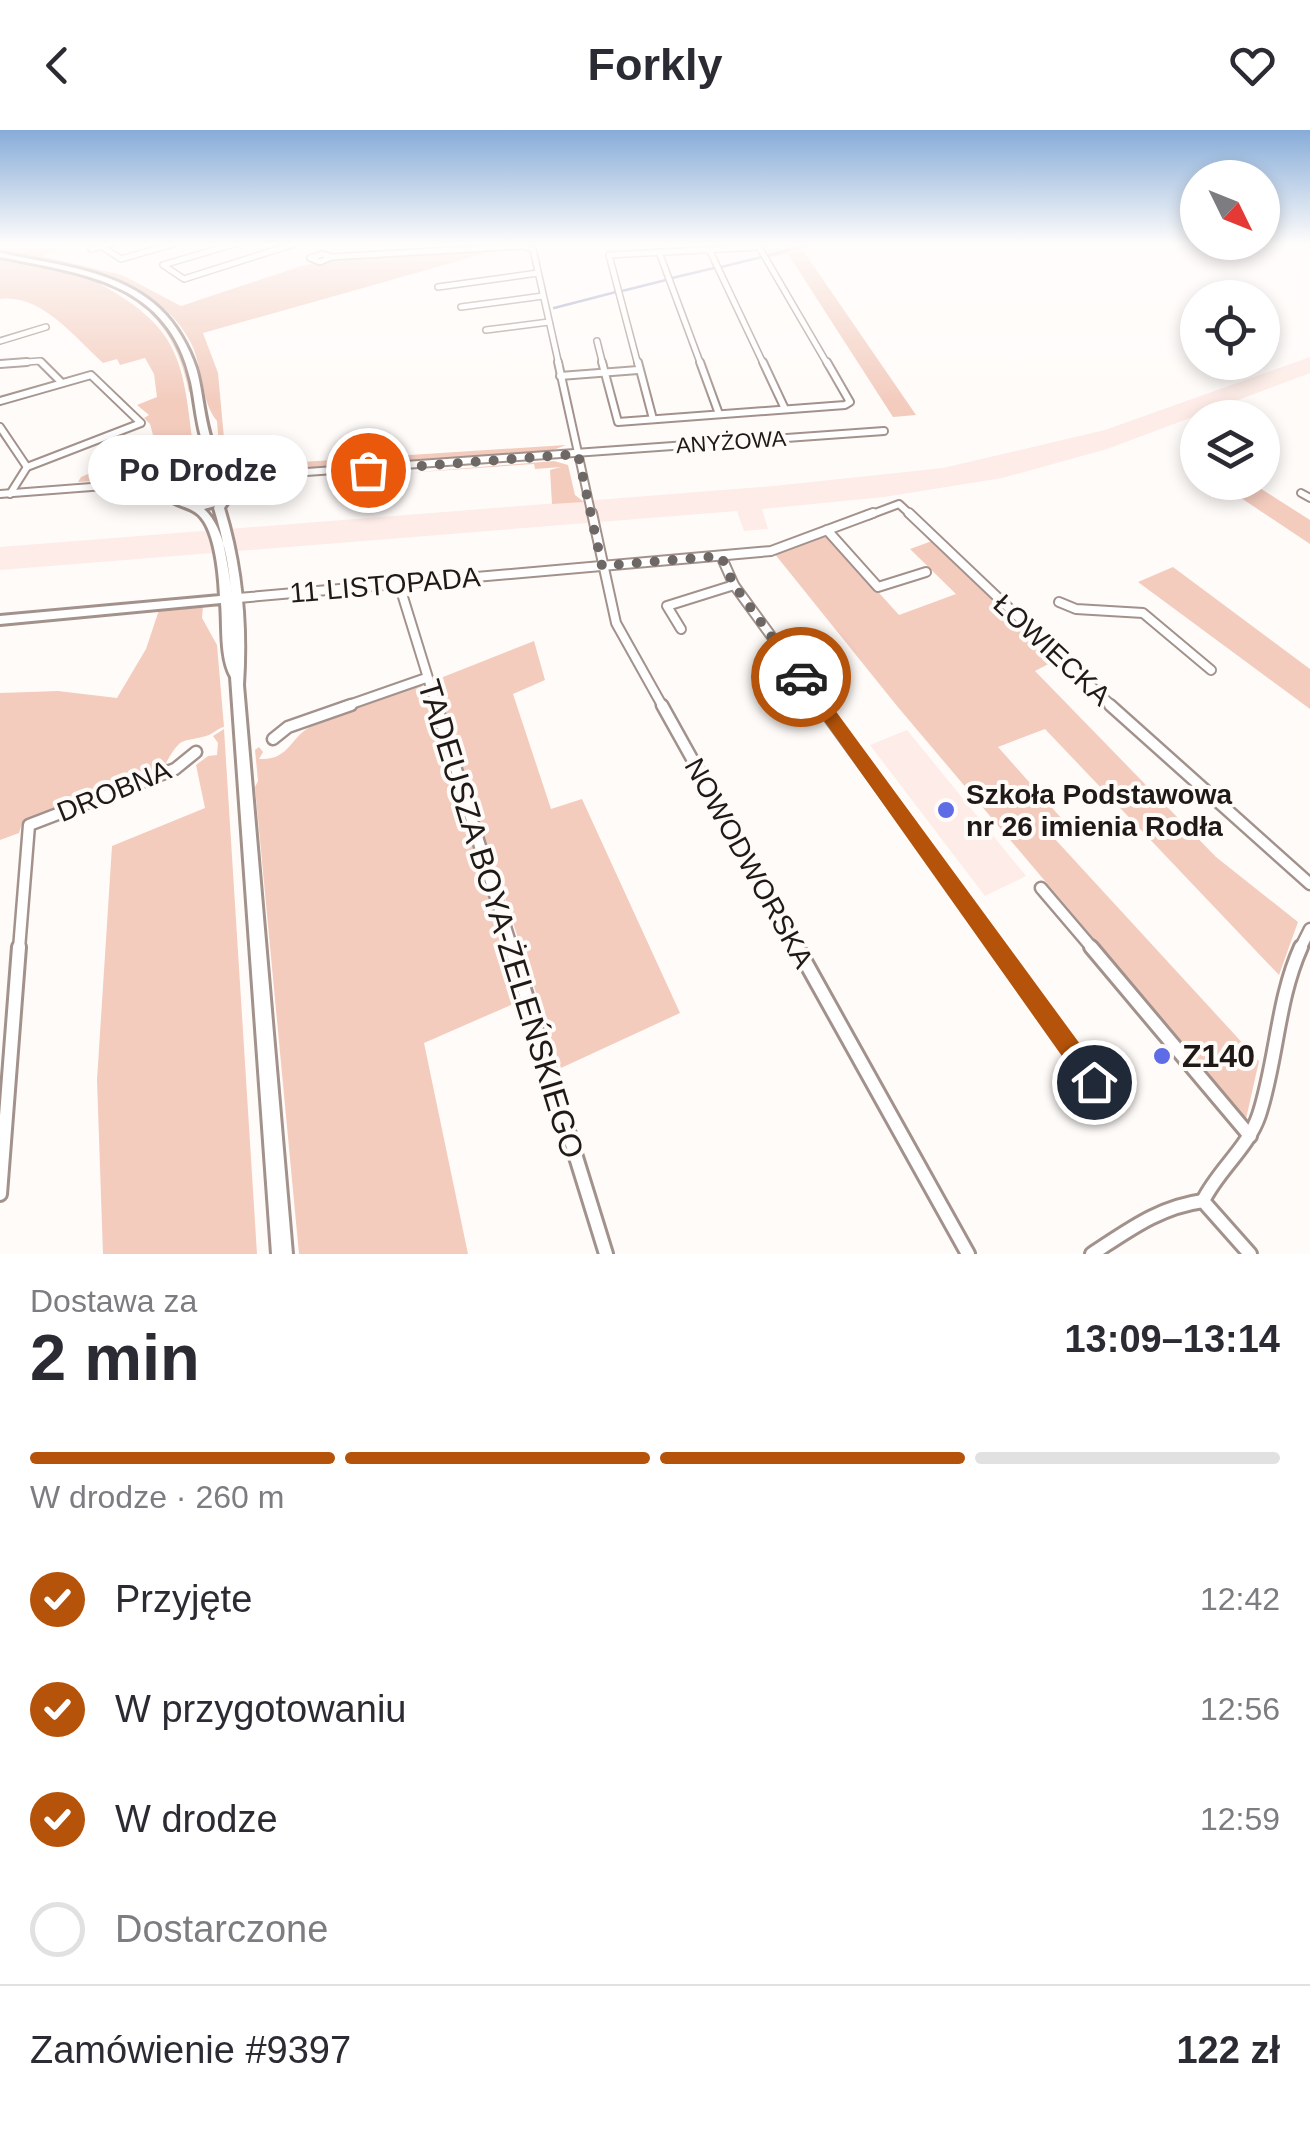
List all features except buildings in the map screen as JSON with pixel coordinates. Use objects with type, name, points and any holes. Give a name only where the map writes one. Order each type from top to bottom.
[{"type":"main road","points":[[135,296],[169,320],[192,361],[208,450],[229,474],[230,493],[218,508],[234,554],[228,648],[237,685],[282,1254]]},
{"type":"main road","points":[[196,474],[208,450]]},
{"type":"main road","points":[[229,474],[196,474],[183,480],[171,496],[180,505],[196,507],[206,514],[232,599]]},
{"type":"main road","points":[[196,507],[230,493]]},
{"type":"main road","name":"11 LISTOPADA","points":[[0,620],[232,599]]},
{"type":"street","points":[[461,307],[540,296]]},
{"type":"street","name":"NOWODWORSKA","points":[[543,296],[612,611],[622,636],[968,1254]]},
{"type":"street","points":[[620,296],[653,419]]},
{"type":"street","points":[[676,296],[720,414]]},
{"type":"street","points":[[732,296],[785,409]]},
{"type":"street","points":[[597,340],[616,421],[850,402],[788,296]]},
{"type":"street","points":[[486,330],[549,322]]},
{"type":"street","points":[[0,342],[46,327]]},
{"type":"street","points":[[0,364],[40,361],[62,383]]},
{"type":"street","points":[[560,376],[638,370]]},
{"type":"street","points":[[0,401],[94,376],[141,423],[27,467],[10,494]]},
{"type":"street","points":[[0,426],[27,467]]},
{"type":"street","name":"ANYŻOWA","points":[[578,454],[884,430]]},
{"type":"street","points":[[229,474],[297,474],[578,454]]},
{"type":"street","points":[[230,493],[252,482],[297,474]]},
{"type":"street","points":[[0,494],[183,480]]},
{"type":"street","points":[[90,488],[162,489],[171,496]]},
{"type":"street","points":[[1301,493],[1310,498]]},
{"type":"street","name":"ŁOWIECKA","points":[[771,551],[899,504],[1182,772],[1310,884]]},
{"type":"street","points":[[827,530],[878,587],[926,572]]},
{"type":"street","name":"11 LISTOPADA","points":[[232,599],[771,551]]},
{"type":"street","points":[[721,556],[734,585],[1100,1089]]},
{"type":"street","name":"TADEUSZA BOYA-ŻELEŃSKIEGO","points":[[399,584],[606,1254]]},
{"type":"street","points":[[681,630],[666,606],[734,585]]},
{"type":"street","points":[[1058,602],[1076,609],[1142,613],[1210,670]]},
{"type":"street","points":[[273,739],[288,727],[426,678]]},
{"type":"street","name":"DROBNA","points":[[0,1194],[28,825],[175,769],[196,752]]},
{"type":"street","points":[[1041,888],[1250,1136]]},
{"type":"street","points":[[1203,1202],[1211,1182],[1250,1136],[1262,1105],[1296,960],[1310,929]]},
{"type":"street","points":[[1092,1254],[1149,1216],[1174,1205],[1203,1202]]},
{"type":"street","points":[[1203,1202],[1250,1254]]},
{"type":"shaded area","points":[[0,296],[120,296],[149,318],[175,354],[182,375],[195,459],[184,468],[156,478],[78,482],[81,477],[156,446],[150,424],[144,418],[149,415],[137,405],[157,397],[154,374],[145,358],[120,365],[117,359],[103,363],[43,310]]},
{"type":"shaded area","points":[[147,296],[163,296],[181,306],[210,296],[333,296],[203,333],[218,373],[224,438],[227,445],[232,444],[232,451],[271,464],[566,445],[548,452],[290,471],[246,469],[227,457],[220,458],[217,421],[208,404],[191,343],[176,320]]},
{"type":"shaded area","points":[[815,296],[835,296],[916,415],[893,417]]},
{"type":"shaded area","points":[[137,301],[147,308],[167,328],[183,356],[192,391],[189,392],[178,355],[160,324]]},
{"type":"shaded area","points":[[1310,357],[1310,373],[1238,400],[1189,400],[1245,380],[1280,380],[1280,368]]},
{"type":"shaded area","points":[[1180,403],[1180,422],[1107,449],[1002,478],[884,497],[762,509],[768,529],[744,531],[737,511],[0,570],[0,547],[774,486],[943,468],[1105,430]]},
{"type":"shaded area","points":[[554,461],[568,465],[575,495],[584,502],[552,504],[550,470],[561,467],[535,469],[534,464],[407,473]]},
{"type":"shaded area","points":[[1244,500],[1279,500],[1310,520],[1310,544]]},
{"type":"shaded area","points":[[826,534],[899,615],[956,594],[910,549],[932,541],[1058,659],[1035,671],[1216,857],[1298,922],[1279,975],[1045,729],[998,747],[1071,829],[1054,838],[1259,1061],[1246,1119],[897,706],[774,553]]},
{"type":"shaded area","points":[[1173,567],[1310,669],[1310,709],[1138,582]]},
{"type":"shaded area","points":[[203,606],[202,618],[217,645],[224,727],[180,743],[166,763],[170,766],[22,823],[19,833],[0,840],[0,693],[58,691],[117,698],[146,649],[159,610]]},
{"type":"shaded area","points":[[534,641],[545,680],[513,694],[551,809],[582,799],[680,1013],[561,1068],[433,681]]},
{"type":"shaded area","points":[[419,684],[427,691],[520,1001],[424,1043],[468,1254],[299,1254],[255,787],[255,750],[259,747],[263,752],[259,759],[277,756],[312,726],[311,722]]},
{"type":"shaded area","points":[[224,729],[257,1254],[103,1254],[97,1080],[112,846],[205,808],[196,765],[217,755],[218,743],[213,736]]},
{"type":"shaded area","name":"Szkoła Podstawowa nr 26 imienia Rodła","points":[[907,730],[1026,876],[985,896],[870,745]]},
{"type":"waterway","points":[[554,308],[599,296]]},
{"type":"way so far","points":[[368,470],[578,454],[602,566],[721,556],[734,585],[801,677]]},
{"type":"place","name":"Po Drodze","points":[[368,470]]},
{"type":"place","name":"Szkoła Podstawowa nr 26 imienia Rodła","points":[[946,810]]},
{"type":"place","name":"Z140","points":[[1162,1056]]},
{"type":"route","points":[[801,677],[1094,1082]]}]
